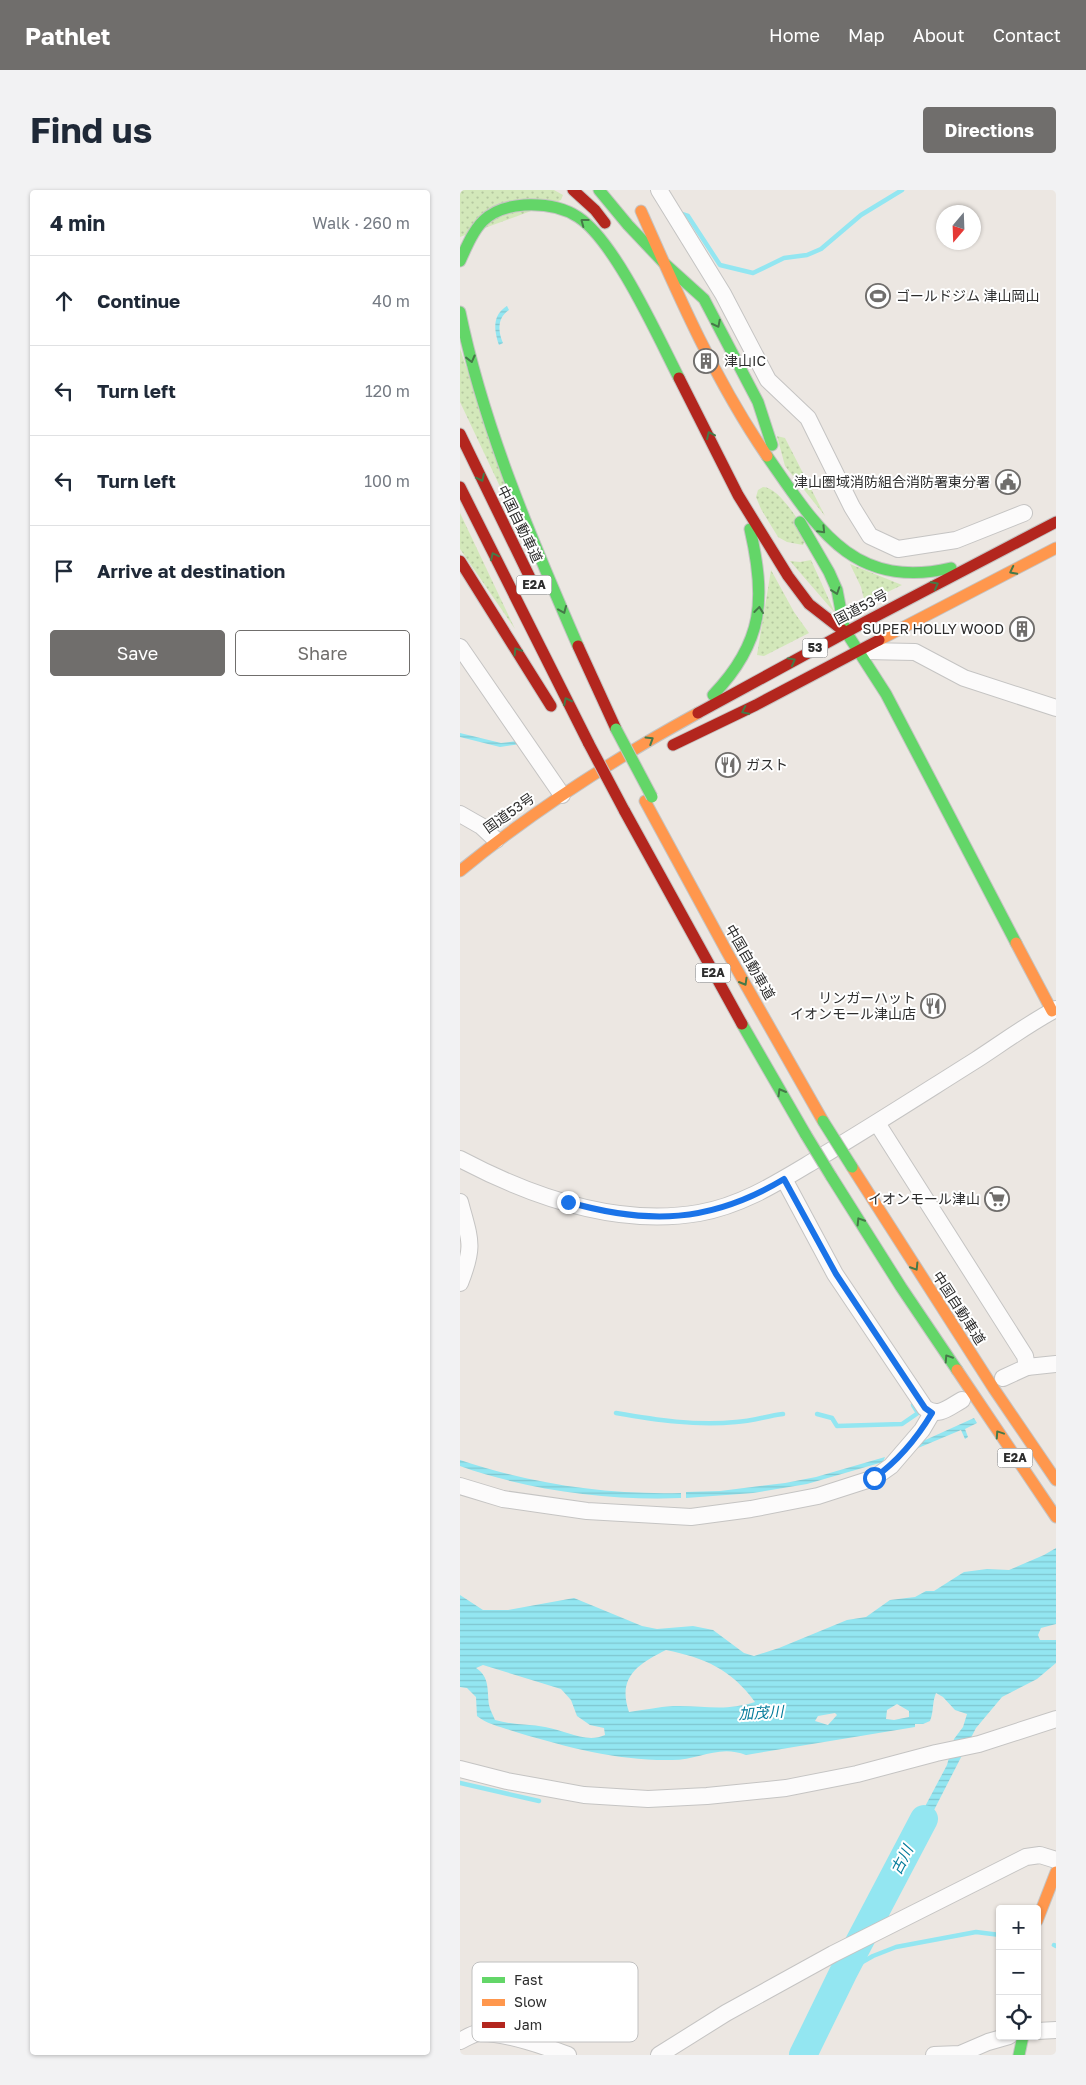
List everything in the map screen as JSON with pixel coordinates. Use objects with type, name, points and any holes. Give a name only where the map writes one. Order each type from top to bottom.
[{"type":"main road","points":[[573,190],[606,224],[676,345]]},
{"type":"main road","points":[[599,190],[628,225],[663,262],[704,299]]},
{"type":"main road","points":[[460,261],[473,232],[483,219],[496,211],[511,206],[543,204],[560,209],[578,218],[595,231],[624,274],[663,321]]},
{"type":"main road","points":[[782,477],[758,402],[704,299],[638,207],[663,262],[694,304],[747,406],[818,554]]},
{"type":"main road","points":[[606,224],[624,274],[706,428],[738,495],[788,576],[809,604],[845,632],[886,694],[1054,1010]]},
{"type":"main road","points":[[628,225],[644,258]]},
{"type":"main road","points":[[663,262],[672,306]]},
{"type":"main road","points":[[460,312],[493,436],[547,575],[613,732]]},
{"type":"main road","points":[[683,332],[728,414],[770,472],[818,554],[837,590],[845,632]]},
{"type":"main road","points":[[728,414],[782,477],[806,512],[833,542],[848,553],[883,569],[900,572],[931,573],[950,569],[1009,546]]},
{"type":"main road","name":"中国自動車道","points":[[460,434],[541,600]]},
{"type":"main road","points":[[670,728],[711,698],[738,669],[754,633],[758,616],[761,595],[760,574],[750,529],[738,495],[724,441],[738,477],[772,548]]},
{"type":"main road","name":"E2A","points":[[460,488],[589,744],[620,812],[806,1135],[968,1399],[1056,1517]]},
{"type":"main road","name":"国道53号","points":[[460,871],[496,840],[562,795],[670,728],[845,632],[1056,522]]},
{"type":"main road","name":"53","points":[[660,751],[756,705],[1056,548]]},
{"type":"main road","points":[[460,561],[559,719]]},
{"type":"main road","name":"中国自動車道","points":[[571,659],[613,732],[727,952],[823,1121],[998,1384],[1056,1480]]},
{"type":"main road","name":"国道53号","points":[[579,785],[642,758]]},
{"type":"main road","points":[[584,760],[620,812]]},
{"type":"main road","points":[[1041,1911],[1056,1872]]},
{"type":"main road","points":[[1019,2055],[1022,2040]]},
{"type":"street","points":[[659,190],[724,294],[768,380],[808,418],[852,507],[870,536],[898,548],[956,540],[1024,513]]},
{"type":"street","points":[[460,647],[562,795]]},
{"type":"street","points":[[858,651],[915,652],[964,678],[1056,708]]},
{"type":"street","points":[[460,814],[480,826],[496,840]]},
{"type":"street","points":[[460,1159],[496,1177],[558,1199],[604,1212],[638,1217],[699,1213],[733,1204],[784,1179],[877,1123],[1054,1010]]},
{"type":"street","points":[[877,1123],[1025,1356],[1027,1367]]},
{"type":"street","points":[[784,1179],[836,1274],[925,1408],[932,1413],[939,1413],[968,1399]]},
{"type":"street","points":[[460,1202],[471,1242],[468,1264],[460,1283]]},
{"type":"street","points":[[998,1384],[1027,1367],[1056,1364]]},
{"type":"street","points":[[460,1486],[503,1499],[594,1512],[691,1517],[751,1509],[818,1496],[874,1478],[891,1466],[922,1430],[932,1413]]},
{"type":"street","points":[[460,1769],[506,1781],[584,1795],[648,1799],[707,1796],[786,1788],[857,1774],[936,1753],[980,1744],[1056,1719]]},
{"type":"street","points":[[659,2055],[726,2013],[833,1954],[1026,1857],[1040,1855],[1056,1860]]},
{"type":"street","points":[[1041,2031],[1056,2030]]},
{"type":"street","points":[[460,2041],[472,2035]]},
{"type":"street","points":[[934,2055],[960,2054],[998,2040]]},
{"type":"street","points":[[528,2042],[542,2045],[568,2055]]},
{"type":"green space","points":[[460,190],[554,190],[563,195],[561,200],[460,237]]},
{"type":"green space","points":[[460,349],[529,548],[460,402]]},
{"type":"green space","points":[[777,436],[785,438],[825,516],[785,466]]},
{"type":"green space","points":[[763,487],[769,488],[782,498],[794,513],[808,534],[803,545],[787,542],[778,537],[756,497],[758,490]]},
{"type":"green space","points":[[460,513],[515,629],[460,549]]},
{"type":"green space","points":[[811,560],[835,613],[790,561]]},
{"type":"green space","points":[[850,564],[902,585],[865,603],[861,587]]},
{"type":"green space","points":[[771,570],[794,612],[809,633],[764,656],[757,655]]},
{"type":"water","points":[[507,306],[509,310],[502,317],[500,325],[503,343],[499,345],[495,328],[497,318]]},
{"type":"water","points":[[460,733],[501,743],[517,741],[521,744],[500,747],[460,737]]},
{"type":"water","points":[[974,1418],[977,1423],[965,1429],[968,1437],[965,1439],[961,1430],[911,1451],[912,1446]]},
{"type":"water","points":[[885,1457],[883,1462],[807,1484],[753,1493],[686,1498],[686,1492],[720,1491],[785,1483],[816,1477]]},
{"type":"water","points":[[460,1460],[541,1482],[597,1490],[681,1493],[681,1498],[626,1498],[569,1492],[513,1482],[460,1466]]},
{"type":"water","name":"加茂川","points":[[1056,1548],[1056,1624],[1041,1628],[1038,1635],[1040,1640],[1056,1640],[1056,1663],[1037,1679],[1002,1697],[976,1728],[911,1855],[902,1850],[947,1765],[954,1739],[963,1727],[967,1714],[955,1710],[943,1697],[936,1693],[930,1721],[923,1724],[915,1724],[915,1727],[746,1755],[727,1751],[691,1758],[652,1760],[614,1756],[557,1744],[486,1722],[477,1716],[476,1697],[467,1688],[460,1687],[460,1595],[483,1610],[508,1610],[574,1598],[642,1626],[657,1629],[693,1626],[713,1630],[744,1653],[754,1656],[779,1648],[847,1620],[866,1617],[890,1600],[915,1597],[926,1591],[934,1591],[964,1572],[987,1569],[1009,1570]],"holes":[[[666,1650],[705,1661],[727,1673],[755,1702],[733,1707],[673,1706],[629,1712],[626,1700],[628,1681],[632,1673],[647,1661]],[[483,1665],[561,1689],[571,1700],[577,1716],[590,1725],[604,1728],[605,1735],[590,1738],[575,1736],[545,1727],[495,1720],[489,1705],[486,1680],[484,1675],[476,1668]],[[897,1704],[909,1711],[909,1717],[894,1720],[886,1719],[887,1710]],[[835,1713],[837,1715],[828,1725],[815,1721],[818,1716]]]},
{"type":"waterway","points":[[682,214],[688,216],[720,265],[753,273],[784,258],[807,255],[821,249],[861,215],[902,190]]},
{"type":"waterway","points":[[817,1414],[832,1418],[837,1426],[902,1424],[918,1413],[913,1405]]},
{"type":"waterway","points":[[616,1413],[691,1423],[742,1421],[783,1414]]},
{"type":"waterway","points":[[460,1783],[539,1801]]},
{"type":"waterway","name":"古川","points":[[803,2055],[843,1973],[924,1819]]},
{"type":"waterway","points":[[843,1973],[873,1956],[896,1947],[976,1932],[996,1934]]},
{"type":"traffic: fast","points":[[599,190],[628,225],[663,262],[704,299],[758,402],[772,445]]},
{"type":"traffic: fast","points":[[460,261],[482,222],[499,210],[524,205],[538,205],[552,206],[572,213],[592,229],[621,268],[648,315],[679,378]]},
{"type":"traffic: fast","points":[[460,312],[470,355],[495,440],[526,523],[578,646]]},
{"type":"traffic: fast","points":[[767,456],[802,506],[821,528],[840,547],[862,561],[887,570],[917,573],[951,568]]},
{"type":"traffic: fast","points":[[800,522],[829,572],[837,590],[845,632]]},
{"type":"traffic: fast","points":[[713,695],[743,656],[757,618],[759,598],[758,577],[750,529]]},
{"type":"traffic: fast","points":[[848,635],[886,694],[1016,943]]},
{"type":"traffic: fast","points":[[616,729],[652,797]]},
{"type":"traffic: fast","points":[[742,1024],[806,1135]]},
{"type":"traffic: fast","points":[[823,1121],[852,1167]]},
{"type":"traffic: fast","points":[[806,1135],[831,1176]]},
{"type":"traffic: fast","points":[[831,1176],[901,1287],[957,1370]]},
{"type":"traffic: fast","points":[[1019,2055],[1022,2040]]},
{"type":"traffic: slow","points":[[641,211],[698,336],[748,427],[767,456]]},
{"type":"traffic: slow","points":[[879,640],[1056,548]]},
{"type":"traffic: slow","points":[[460,871],[517,827],[575,786],[698,713]]},
{"type":"traffic: slow","points":[[645,801],[727,952],[823,1121]]},
{"type":"traffic: slow","points":[[1016,943],[1052,1011]]},
{"type":"traffic: slow","points":[[852,1167],[994,1389],[1056,1480]]},
{"type":"traffic: slow","points":[[957,1370],[1056,1517]]},
{"type":"traffic: slow","points":[[1041,1911],[1056,1872]]},
{"type":"traffic: jam","points":[[573,190],[595,210],[605,223]]},
{"type":"traffic: jam","points":[[679,378],[738,495],[788,576],[809,604],[845,632]]},
{"type":"traffic: jam","points":[[460,434],[535,588]]},
{"type":"traffic: jam","points":[[460,487],[589,744]]},
{"type":"traffic: jam","points":[[698,713],[865,622],[1056,522]]},
{"type":"traffic: jam","points":[[460,561],[551,706]]},
{"type":"traffic: jam","points":[[673,745],[756,705],[879,640]]},
{"type":"traffic: jam","points":[[578,646],[616,729]]},
{"type":"traffic: jam","points":[[589,744],[624,810]]},
{"type":"traffic: jam","points":[[624,810],[742,1024]]},
{"type":"place","name":"ゴールドジム 津山岡山","points":[[878,296]]},
{"type":"place","name":"津山IC","points":[[706,361]]},
{"type":"place","name":"津山圏域消防組合消防署東分署","points":[[1008,482]]},
{"type":"place","name":"SUPER HOLLY WOOD","points":[[1022,629]]},
{"type":"place","name":"ガスト","points":[[728,765]]},
{"type":"place","name":"リンガーハット イオンモール津山店","points":[[933,1006]]},
{"type":"place","name":"イオンモール津山","points":[[997,1199]]},
{"type":"route","points":[[568,1202],[604,1212],[638,1217],[699,1213],[733,1204],[784,1179],[836,1274],[925,1408],[932,1413],[922,1430],[891,1466],[874,1478]]}]
